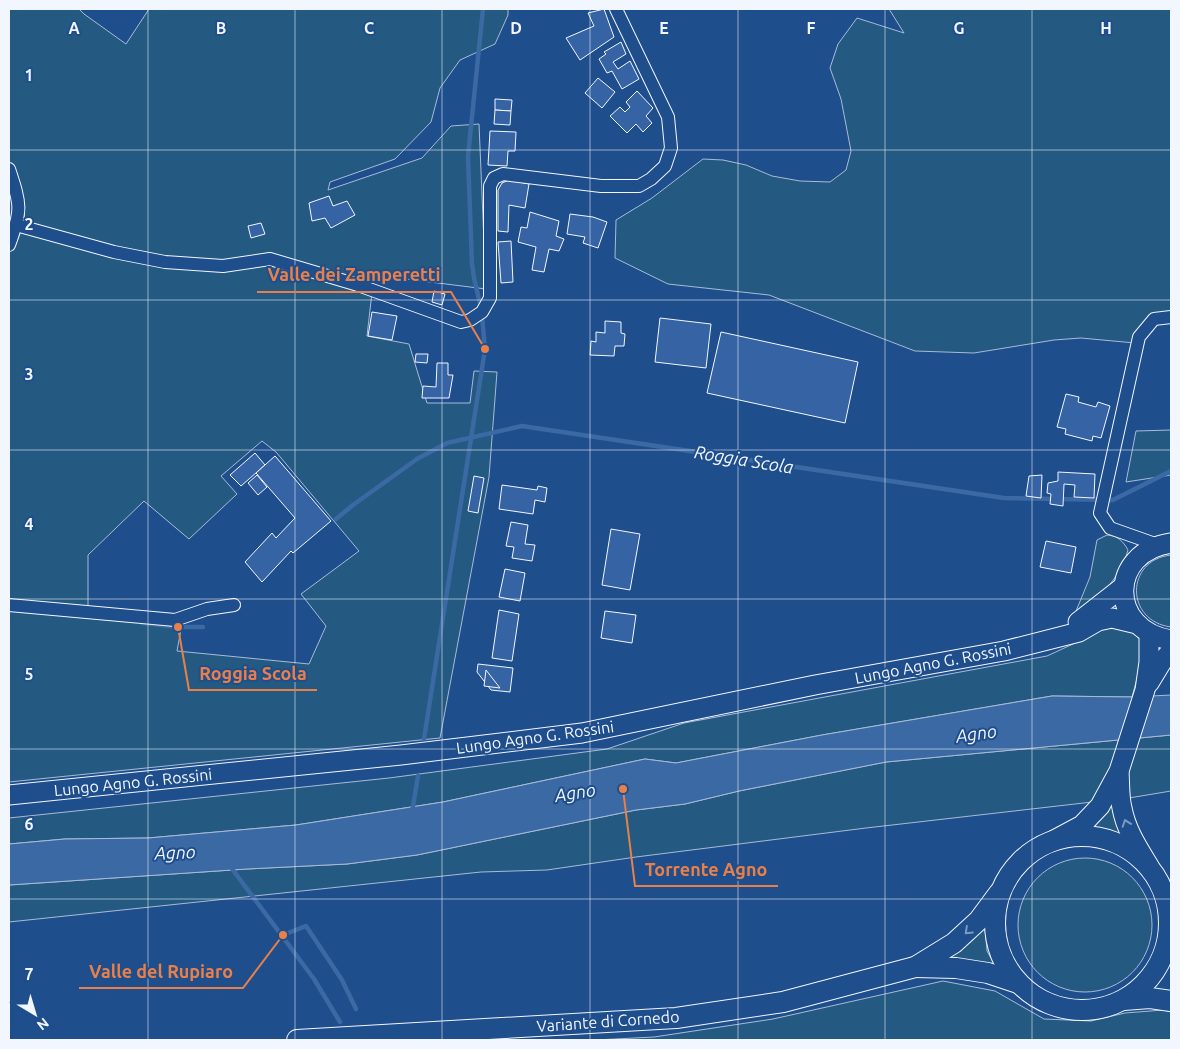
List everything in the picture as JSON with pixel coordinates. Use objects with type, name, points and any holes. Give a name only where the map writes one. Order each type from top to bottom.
[{"type":"main road","name":"Lungo Agno G. Rossini","points":[[1056,638],[1124,586],[1127,573],[1143,552],[1164,544]]},
{"type":"main road","points":[[915,966],[954,943],[979,920],[999,894],[1012,870],[1030,852],[1082,824],[1100,806],[1119,771],[1145,690],[1161,658],[1143,629],[1129,613],[1125,600],[1124,586]]},
{"type":"main road","name":"Lungo Agno G. Rossini","points":[[9,795],[402,755],[582,733],[815,685],[1000,652],[1079,632],[1098,621],[1112,618],[1143,629],[1160,638],[1171,640]]},
{"type":"main road","points":[[1119,771],[1121,806],[1125,820],[1131,836],[1163,890],[1169,918],[1169,949],[1157,968],[1142,986],[1122,1000]]},
{"type":"main road","points":[[1054,840],[1080,835],[1106,838],[1130,849],[1149,866]]},
{"type":"main road","points":[[999,894],[994,917],[996,941],[1004,963],[1018,983],[1040,1000],[1067,1009],[1095,1009],[1122,1000],[1150,998],[1171,1001]]},
{"type":"main road","points":[[915,966],[956,968],[988,973],[1018,983]]},
{"type":"main road","name":"Variante di Cornedo","points":[[297,1040],[676,1018],[783,1002],[915,966]]},
{"type":"street","points":[[16,226],[114,252],[165,262],[223,266],[270,259],[358,285],[450,319],[461,322],[470,320],[482,312],[490,298],[490,186],[494,178],[503,174],[601,186],[639,186],[651,179],[664,166],[671,148],[668,117],[616,9]]},
{"type":"street","points":[[9,170],[18,196],[19,211],[9,245]]},
{"type":"street","points":[[1164,544],[1110,528],[1100,513],[1139,337],[1154,319],[1171,317]]},
{"type":"street","points":[[1124,533],[1133,545],[1134,562]]},
{"type":"street","points":[[9,605],[175,620],[207,609],[234,605]]},
{"type":"shaded area","points":[[9,9],[79,9],[126,44],[149,9],[508,9],[508,15],[495,44],[460,60],[440,88],[431,122],[395,159],[330,182],[328,190],[422,158],[451,126],[479,124],[486,289],[374,275],[367,336],[409,344],[427,403],[470,403],[474,371],[497,372],[489,477],[440,738],[9,782]],"holes":[[[262,441],[276,452],[359,551],[301,594],[326,626],[309,664],[177,651],[182,624],[88,614],[88,555],[144,501],[189,539],[237,494],[221,476]]]},
{"type":"shaded area","points":[[889,9],[1171,9],[1171,314],[1135,343],[1081,338],[1054,340],[974,353],[915,351],[769,295],[668,284],[615,258],[616,220],[652,198],[703,159],[723,160],[746,165],[772,176],[800,181],[830,182],[846,170],[851,151],[841,99],[830,68],[838,44],[857,18],[904,33]]},
{"type":"shaded area","points":[[1171,430],[1171,475],[1126,482],[1136,431]]},
{"type":"shaded area","points":[[1107,535],[1117,538],[1128,550],[1124,561],[1107,588],[1074,616],[1090,577],[1097,540]]},
{"type":"shaded area","points":[[1171,555],[1171,627],[1156,622],[1145,614],[1139,603],[1136,591],[1139,578],[1145,568],[1156,559]]},
{"type":"shaded area","points":[[1103,627],[1125,627],[1141,640],[1142,660],[1132,697],[1052,696],[822,735],[676,763],[645,759],[443,802],[296,825],[148,838],[65,839],[9,844],[9,818],[389,778],[607,749],[684,723],[1047,656],[1086,638]]},
{"type":"shaded area","points":[[1171,735],[1171,791],[1117,800],[1125,836],[1109,830],[1092,828],[1106,812],[1110,800],[866,828],[547,870],[481,872],[9,922],[9,885],[347,864],[417,855],[636,810],[685,804],[739,791],[886,762]]},
{"type":"shaded area","points":[[1085,858],[1111,863],[1122,869],[1132,878],[1141,888],[1147,899],[1152,925],[1147,951],[1141,962],[1132,972],[1122,981],[1111,987],[1085,992],[1059,987],[1048,981],[1038,972],[1029,962],[1023,951],[1018,925],[1023,899],[1029,888],[1038,878],[1048,869],[1059,863]]},
{"type":"shaded area","points":[[985,928],[987,951],[998,971],[940,963],[966,946]]},
{"type":"shaded area","points":[[943,981],[995,991],[1044,1019],[1091,1021],[1125,1013],[1163,1010],[1171,1012],[1171,1040],[595,1040],[654,1037],[773,1019]]},
{"type":"water","name":"Agno","points":[[1171,695],[1171,735],[886,762],[739,791],[685,804],[636,810],[417,855],[347,864],[9,885],[9,844],[65,839],[148,838],[296,825],[443,802],[645,759],[676,763],[822,735],[1052,696],[1132,697]]},
{"type":"building","points":[[604,9],[614,37],[580,60],[566,38],[594,26],[588,13]]},
{"type":"building","points":[[621,42],[626,54],[613,62],[618,69],[630,61],[639,79],[622,89],[612,71],[607,73],[599,59],[606,54],[604,52]]},
{"type":"building","points":[[598,78],[615,92],[602,108],[585,93]]},
{"type":"building","points":[[637,91],[653,108],[646,116],[652,123],[643,132],[636,124],[627,133],[610,116],[620,107],[625,112],[630,107],[626,102]]},
{"type":"building","points":[[495,99],[512,100],[511,111],[495,110]]},
{"type":"building","points":[[495,110],[511,111],[510,125],[494,124]]},
{"type":"building","points":[[490,131],[516,132],[515,151],[508,151],[507,166],[488,165]]},
{"type":"building","points":[[509,180],[529,184],[525,208],[509,205],[508,232],[498,231],[498,190],[502,183]]},
{"type":"building","points":[[329,196],[333,206],[347,201],[355,215],[331,228],[325,218],[312,221],[309,203]]},
{"type":"building","points":[[530,212],[559,221],[556,236],[564,239],[559,251],[549,249],[544,272],[532,270],[536,247],[518,242],[521,227],[527,228]]},
{"type":"building","points":[[570,214],[593,217],[607,222],[598,248],[583,243],[585,237],[567,234]]},
{"type":"building","points":[[261,223],[265,234],[251,238],[248,226]]},
{"type":"building","points":[[511,241],[513,282],[501,283],[498,242]]},
{"type":"building","points":[[434,291],[445,294],[442,305],[432,302]]},
{"type":"building","points":[[372,312],[397,316],[392,340],[368,336]]},
{"type":"building","points":[[660,318],[711,324],[706,368],[655,362]]},
{"type":"building","points":[[605,321],[621,322],[621,333],[625,334],[624,346],[615,346],[614,356],[590,355],[591,341],[596,342],[596,332],[605,333]]},
{"type":"building","points":[[721,332],[858,362],[845,423],[707,393]]},
{"type":"building","points":[[416,354],[428,354],[427,363],[415,362]]},
{"type":"building","points":[[437,363],[448,363],[448,375],[453,375],[449,398],[422,398],[423,386],[436,387]]},
{"type":"building","points":[[1066,394],[1079,397],[1078,402],[1096,407],[1098,402],[1110,406],[1101,438],[1093,436],[1092,441],[1065,434],[1066,429],[1057,427]]},
{"type":"building","points":[[255,453],[265,465],[241,486],[230,475]]},
{"type":"building","points":[[275,456],[331,521],[293,553],[291,551],[262,582],[245,562],[272,533],[276,538],[295,518],[256,473]]},
{"type":"building","points":[[1058,472],[1095,474],[1094,498],[1074,497],[1075,485],[1064,484],[1063,506],[1050,504],[1051,494],[1047,493],[1048,483],[1058,481]]},
{"type":"building","points":[[257,475],[267,487],[258,495],[248,483]]},
{"type":"building","points":[[1042,475],[1041,498],[1026,496],[1029,476]]},
{"type":"building","points":[[474,476],[484,478],[478,513],[468,511]]},
{"type":"building","points":[[502,485],[537,490],[538,486],[547,488],[545,502],[535,500],[533,514],[499,509]]},
{"type":"building","points":[[511,522],[528,525],[525,544],[535,545],[532,561],[512,558],[514,547],[506,546]]},
{"type":"building","points":[[611,529],[640,534],[630,590],[602,585]]},
{"type":"building","points":[[1046,541],[1076,547],[1071,573],[1040,567]]},
{"type":"building","points":[[505,569],[525,573],[520,601],[499,597]]},
{"type":"building","points":[[499,610],[519,614],[512,661],[492,658]]},
{"type":"building","points":[[605,611],[636,615],[632,643],[601,638]]},
{"type":"building","points":[[478,664],[513,668],[510,692],[491,690],[477,672]]},
{"type":"building","points":[[486,670],[500,688],[484,686]]},
{"type":"waterway","points":[[481,308],[472,264],[468,156],[483,9]]},
{"type":"waterway","points":[[424,739],[485,349],[482,316]]},
{"type":"waterway","name":"Roggia Scola","points":[[336,519],[417,459],[447,443],[522,426],[1004,498],[1113,500],[1171,471]]},
{"type":"waterway","name":"Roggia Scola","points":[[142,623],[178,627],[203,627]]},
{"type":"waterway","points":[[412,812],[418,776]]},
{"type":"waterway","points":[[230,866],[314,979],[340,1022]]},
{"type":"waterway","points":[[283,935],[306,926],[342,980],[356,1009]]},
{"type":"place","name":"Valle dei Zamperetti","points":[[485,349]]},
{"type":"place","name":"Roggia Scola","points":[[178,627]]},
{"type":"place","name":"Torrente Agno","points":[[623,789]]},
{"type":"place","name":"Valle del Rupiaro","points":[[283,935]]}]
